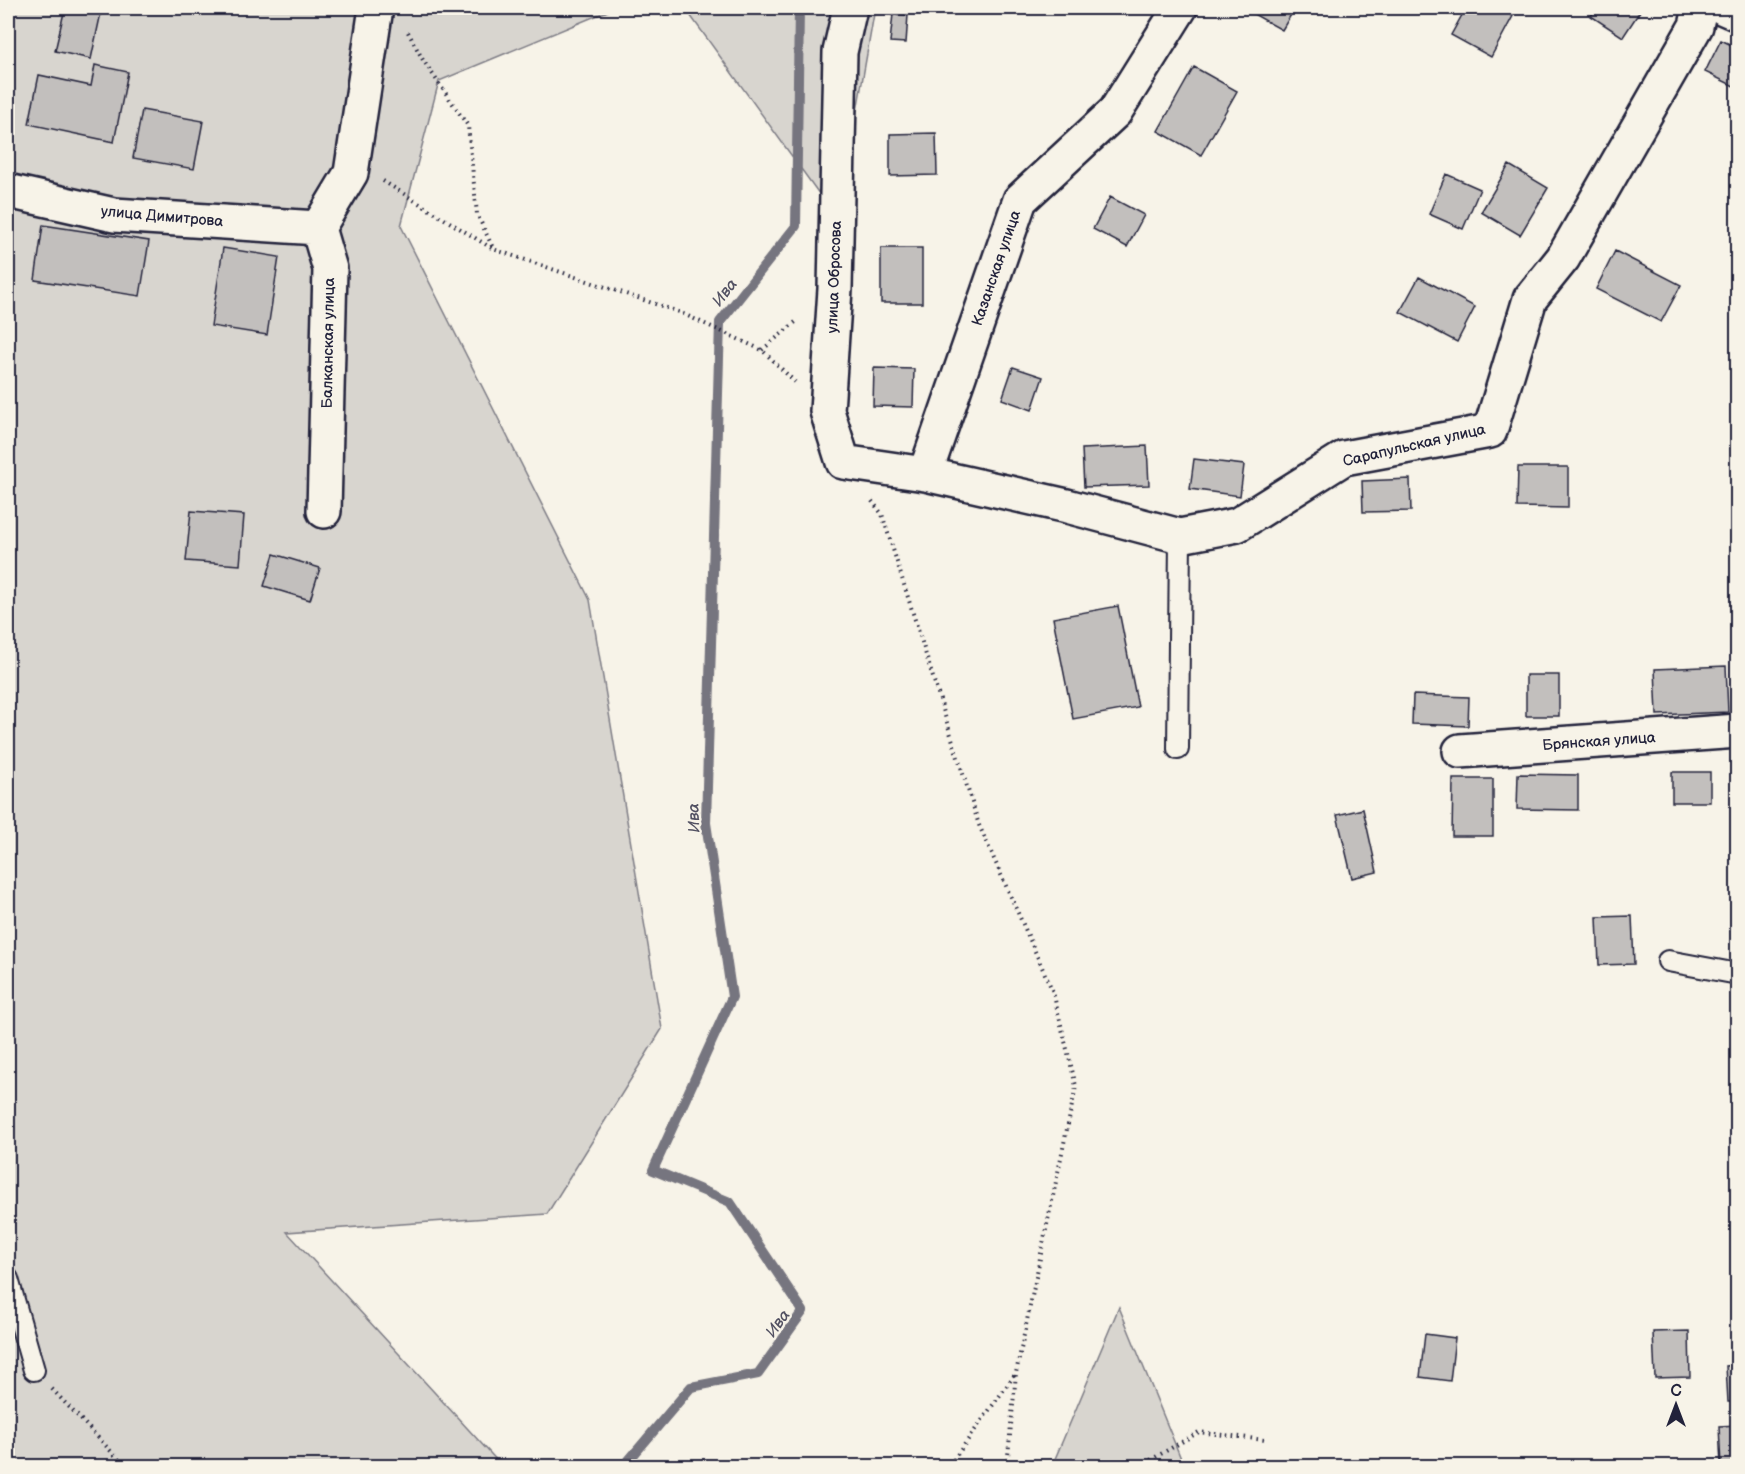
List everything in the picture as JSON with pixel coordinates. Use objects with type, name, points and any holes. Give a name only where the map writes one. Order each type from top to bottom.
[{"type":"street","points":[[318,228],[351,173],[376,8]]},
{"type":"street","name":"улица Обросова","points":[[843,462],[826,411],[835,289],[840,52],[850,8]]},
{"type":"street","name":"Казанская улица","points":[[925,474],[1020,200],[1115,112],[1180,8]]},
{"type":"street","name":"Сарапульская улица","points":[[925,474],[1067,506],[1180,536],[1237,525],[1344,458],[1490,431],[1530,299],[1563,258],[1696,26],[1700,8]]},
{"type":"street","points":[[1724,8],[1737,14]]},
{"type":"street","name":"улица Димитрова","points":[[8,191],[114,215],[318,228]]},
{"type":"street","name":"Балканская улица","points":[[318,228],[330,269],[324,511]]},
{"type":"street","points":[[843,462],[925,474]]},
{"type":"street","name":"Брянская улица","points":[[1460,751],[1737,731]]},
{"type":"lane","points":[[1178,749],[1180,536]]},
{"type":"lane","points":[[1668,961],[1737,974]]},
{"type":"lane","points":[[8,1279],[34,1370]]},
{"type":"path","points":[[406,28],[423,60],[468,126],[477,214],[493,249]]},
{"type":"path","points":[[380,179],[493,249],[679,312],[762,350]]},
{"type":"path","points":[[843,462],[882,514],[979,825],[1053,992],[1076,1086],[1016,1373],[1007,1467]]},
{"type":"path","points":[[34,1370],[125,1467]]},
{"type":"path","points":[[949,1467],[1016,1373]]},
{"type":"path","points":[[1140,1467],[1199,1432],[1265,1440]]},
{"type":"shaded area","points":[[8,8],[615,8],[439,81],[401,226],[590,600],[662,1029],[547,1214],[287,1232],[502,1466],[8,1466]]},
{"type":"shaded area","points":[[685,8],[875,8],[838,220]]},
{"type":"shaded area","points":[[1119,1307],[1184,1466],[1052,1466]]},
{"type":"building","points":[[65,8],[102,8],[91,59],[55,51]]},
{"type":"building","points":[[1243,8],[1295,8],[1282,30]]},
{"type":"building","points":[[1466,8],[1497,8],[1513,16],[1491,57],[1451,35]]},
{"type":"building","points":[[1596,8],[1642,8],[1623,37],[1591,16]]},
{"type":"building","points":[[893,14],[908,15],[906,43],[890,42]]},
{"type":"building","points":[[1721,40],[1738,48],[1738,88],[1705,72]]},
{"type":"building","points":[[95,65],[128,72],[114,142],[29,124],[39,75],[91,86]]},
{"type":"building","points":[[1194,67],[1237,91],[1201,155],[1158,131]]},
{"type":"building","points":[[142,110],[203,121],[194,169],[133,158]]},
{"type":"building","points":[[936,133],[937,175],[890,176],[890,134]]},
{"type":"building","points":[[1509,165],[1548,188],[1520,235],[1481,212]]},
{"type":"building","points":[[1446,174],[1480,189],[1463,229],[1429,214]]},
{"type":"building","points":[[1110,197],[1144,215],[1127,247],[1093,229]]},
{"type":"building","points":[[43,225],[149,241],[140,296],[35,280]]},
{"type":"building","points":[[223,248],[279,257],[267,335],[211,326]]},
{"type":"building","points":[[881,248],[922,248],[922,303],[881,303]]},
{"type":"building","points":[[1615,251],[1681,285],[1661,322],[1596,289]]},
{"type":"building","points":[[8,276],[11,276],[8,334]]},
{"type":"building","points":[[1419,277],[1475,307],[1457,342],[1400,312]]},
{"type":"building","points":[[1013,367],[1043,377],[1032,410],[1002,399]]},
{"type":"building","points":[[874,368],[914,369],[913,407],[873,406]]},
{"type":"building","points":[[1147,446],[1149,485],[1084,487],[1082,449]]},
{"type":"building","points":[[1194,459],[1244,465],[1240,496],[1190,489]]},
{"type":"building","points":[[1518,467],[1568,467],[1568,508],[1517,507]]},
{"type":"building","points":[[1410,479],[1411,511],[1363,512],[1362,481]]},
{"type":"building","points":[[191,511],[244,515],[240,565],[186,561]]},
{"type":"building","points":[[274,554],[320,568],[310,600],[264,586]]},
{"type":"building","points":[[1118,606],[1138,707],[1073,719],[1053,618]]},
{"type":"building","points":[[1726,666],[1728,712],[1657,715],[1655,669]]},
{"type":"building","points":[[1526,675],[1559,675],[1559,716],[1526,716]]},
{"type":"building","points":[[1413,695],[1469,697],[1468,726],[1412,724]]},
{"type":"building","points":[[1672,772],[1710,772],[1710,802],[1672,802]]},
{"type":"building","points":[[1518,774],[1578,775],[1578,810],[1517,809]]},
{"type":"building","points":[[1453,779],[1493,779],[1493,836],[1452,836]]},
{"type":"building","points":[[1363,809],[1377,872],[1352,878],[1337,815]]},
{"type":"building","points":[[1632,916],[1634,964],[1599,965],[1597,917]]},
{"type":"building","points":[[1689,1331],[1690,1377],[1655,1378],[1653,1332]]},
{"type":"building","points":[[1425,1334],[1455,1338],[1450,1381],[1420,1377]]},
{"type":"building","points":[[1738,1365],[1738,1402],[1728,1402],[1726,1366]]},
{"type":"building","points":[[1738,1425],[1738,1466],[1721,1466],[1719,1426]]},
{"type":"waterway","name":"Ива","points":[[624,1466],[691,1387],[758,1374],[803,1311],[730,1202],[653,1170],[732,997],[706,823],[720,322],[796,226],[799,8]]}]
